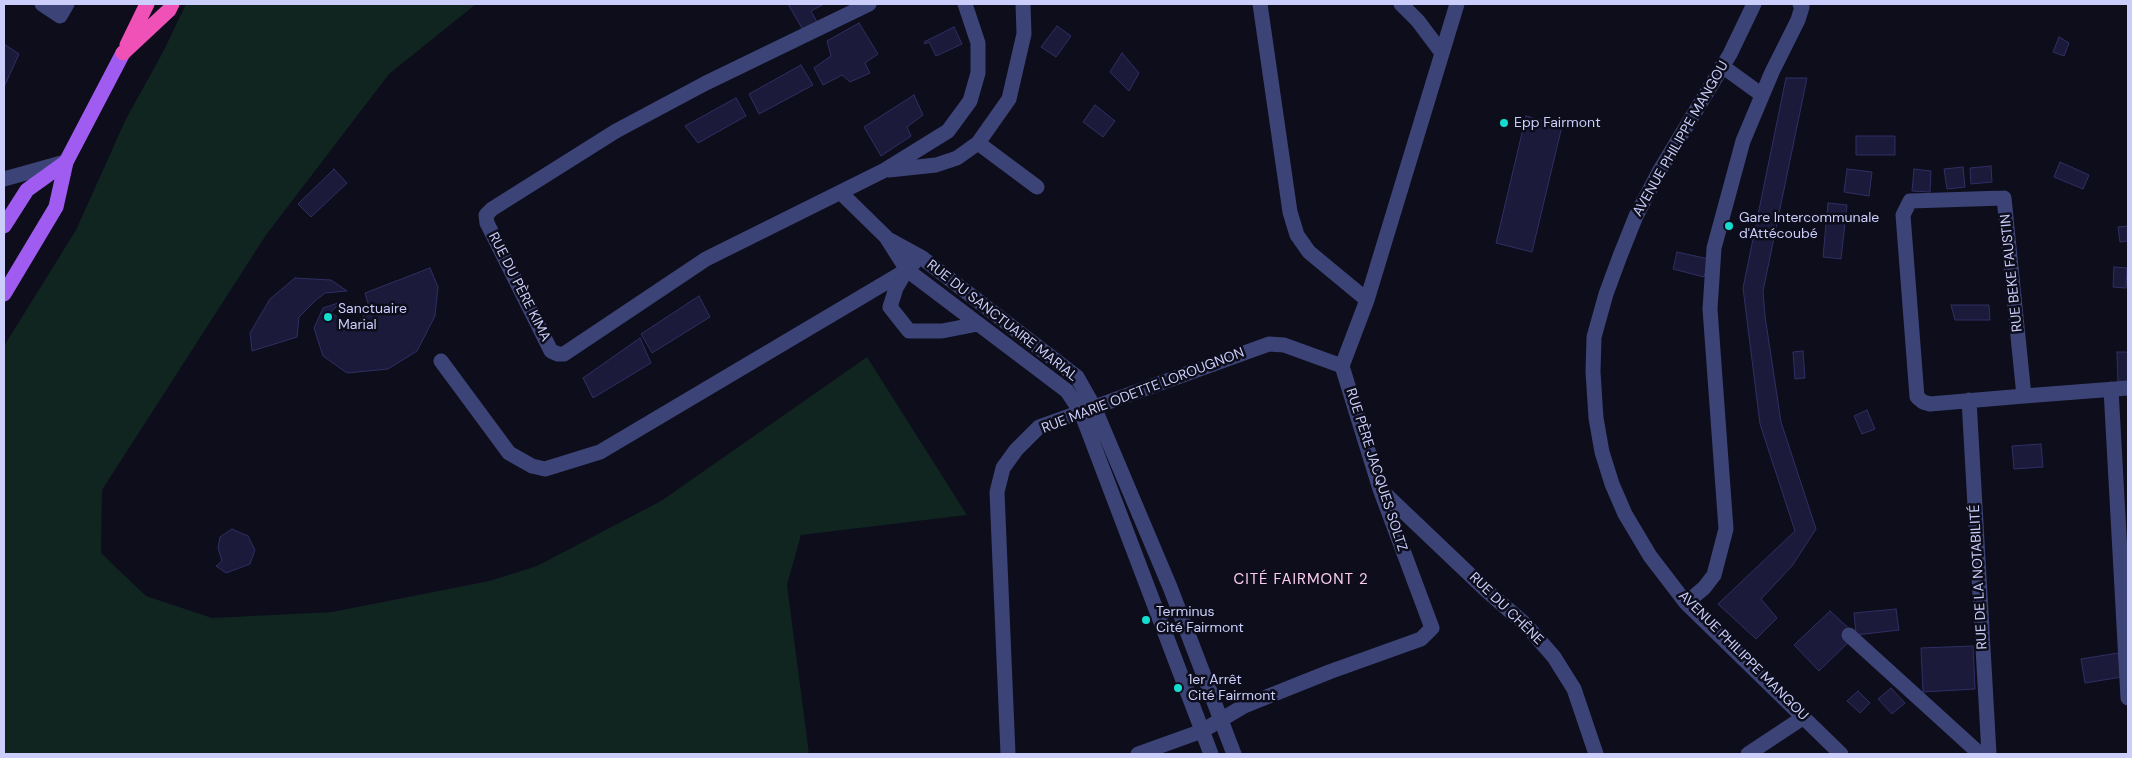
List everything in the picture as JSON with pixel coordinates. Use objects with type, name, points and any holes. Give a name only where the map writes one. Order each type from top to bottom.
[{"type":"highway","points":[[123,53],[139,4]]},
{"type":"highway","points":[[123,53],[147,4]]},
{"type":"highway","points":[[123,53],[169,10],[172,4]]},
{"type":"main road","points":[[4,294],[56,207],[66,162],[123,53]]},
{"type":"main road","points":[[4,226],[27,190],[66,162]]},
{"type":"street","points":[[42,4],[60,16],[68,4]]},
{"type":"street","name":"RUE DU PÈRE KIMA","points":[[869,4],[706,82],[616,131],[492,209],[486,215],[486,223],[552,350],[558,354],[564,354],[706,259],[886,170],[948,130],[970,101],[978,73],[978,43],[965,4]]},
{"type":"street","points":[[886,170],[936,165],[957,158],[978,143],[1009,99],[1024,34],[1022,4]]},
{"type":"street","points":[[1260,4],[1290,212],[1296,235],[1309,252],[1367,300]]},
{"type":"street","points":[[1401,4],[1418,21],[1442,53]]},
{"type":"street","points":[[1342,366],[1367,300],[1457,4]]},
{"type":"street","name":"AVENUE PHILIPPE MANGOU","points":[[1754,4],[1722,66],[1660,170],[1636,216],[1606,294],[1594,338],[1593,372],[1596,418],[1602,452],[1612,484],[1625,514],[1650,556],[1686,603],[1841,754]]},
{"type":"street","points":[[1686,603],[1704,588],[1714,575],[1726,529],[1710,309],[1714,248],[1743,140],[1762,94],[1798,20],[1802,7],[1800,4]]},
{"type":"street","points":[[1722,66],[1762,94]]},
{"type":"street","points":[[978,143],[1037,187]]},
{"type":"street","points":[[4,179],[66,162]]},
{"type":"street","name":"RUE DU SANCTUAIRE MARIAL","points":[[841,192],[886,238],[907,270],[1067,391],[1088,410],[1170,587],[1234,754]]},
{"type":"street","name":"RUE BEKE FAUSTIN","points":[[2004,198],[2024,396],[1930,404],[1923,402],[1917,397],[1903,215],[1910,201],[2004,198]]},
{"type":"street","name":"RUE DU SANCTUAIRE MARIAL","points":[[886,238],[921,257],[1077,377],[1150,593],[1211,754]]},
{"type":"street","points":[[440,361],[509,452],[532,466],[545,469],[600,452],[907,270],[921,257]]},
{"type":"street","points":[[907,270],[896,288],[890,307],[909,331],[942,331],[978,324]]},
{"type":"street","name":"RUE MARIE ODETTE LOROUGNON","points":[[1008,754],[997,492],[1003,468],[1016,450],[1039,428],[1269,344],[1284,345],[1342,366]]},
{"type":"street","name":"RUE PÈRE JACQUES SOLTZ","points":[[1138,754],[1202,731],[1244,706],[1329,672],[1421,639],[1432,628],[1380,489],[1342,366]]},
{"type":"street","points":[[2024,396],[2128,388]]},
{"type":"street","points":[[2110,389],[2128,698]]},
{"type":"street","name":"RUE DE LA NOTABILITÉ","points":[[1969,400],[1989,754]]},
{"type":"street","name":"RUE DU CHÊNE","points":[[1380,489],[1486,590],[1526,624],[1554,658],[1574,689],[1596,754]]},
{"type":"street","points":[[1150,593],[1170,587]]},
{"type":"street","points":[[1849,635],[1980,754]]},
{"type":"street","points":[[1748,754],[1804,717]]},
{"type":"green space","points":[[186,4],[476,4],[389,74],[266,235],[102,490],[101,553],[146,596],[212,618],[332,612],[489,581],[537,566],[661,501],[867,357],[967,515],[801,535],[787,585],[809,754],[4,754],[4,346],[76,230],[126,119],[163,52]]},
{"type":"building","points":[[788,4],[824,4],[811,11],[817,22],[803,30]]},
{"type":"building","points":[[859,23],[878,54],[865,63],[870,73],[850,82],[842,75],[823,85],[814,68],[831,56],[827,41]]},
{"type":"building","points":[[1057,26],[1071,36],[1056,57],[1041,47]]},
{"type":"building","points":[[954,27],[962,44],[936,56],[929,42],[925,44],[924,42]]},
{"type":"building","points":[[2059,37],[2069,43],[2064,56],[2053,52]]},
{"type":"building","points":[[4,44],[19,54],[4,87]]},
{"type":"building","points":[[1122,53],[1139,73],[1129,91],[1110,72]]},
{"type":"building","points":[[801,65],[813,85],[759,114],[749,94]]},
{"type":"building","points":[[1786,78],[1807,78],[1763,291],[1781,422],[1816,529],[1792,566],[1761,599],[1777,618],[1756,639],[1718,604],[1795,531],[1760,424],[1743,288]]},
{"type":"building","points":[[914,95],[923,115],[907,127],[911,136],[881,156],[864,127]]},
{"type":"building","points":[[736,98],[746,116],[698,143],[685,126]]},
{"type":"building","points":[[1095,105],[1115,121],[1103,137],[1083,122]]},
{"type":"building","points":[[1526,116],[1562,126],[1532,252],[1496,243]]},
{"type":"building","points":[[1856,136],[1895,136],[1895,155],[1856,155]]},
{"type":"building","points":[[2060,162],[2089,175],[2083,189],[2054,177]]},
{"type":"building","points":[[1991,166],[1992,182],[1971,184],[1970,168]]},
{"type":"building","points":[[1963,167],[1965,187],[1947,189],[1944,169]]},
{"type":"building","points":[[334,169],[347,183],[311,217],[298,204]]},
{"type":"building","points":[[1847,169],[1872,172],[1869,196],[1844,192]]},
{"type":"building","points":[[1914,169],[1931,171],[1930,192],[1912,191]]},
{"type":"building","points":[[1828,203],[1847,205],[1841,259],[1823,257]]},
{"type":"building","points":[[2128,226],[2128,241],[2120,242],[2118,227]]},
{"type":"building","points":[[1677,252],[1709,259],[1704,277],[1673,269]]},
{"type":"building","points":[[2114,267],[2127,268],[2126,288],[2113,287]]},
{"type":"building","points":[[430,268],[438,287],[435,316],[417,351],[388,369],[347,373],[323,356],[314,328],[323,308],[341,302],[331,312],[341,321],[359,323],[369,307],[365,293]]},
{"type":"building","points":[[295,278],[331,280],[347,291],[325,293],[316,300],[299,317],[297,337],[252,351],[250,333],[270,299]]},
{"type":"building","points":[[699,296],[710,317],[652,353],[641,334]]},
{"type":"building","points":[[1951,305],[1989,305],[1990,320],[1955,320]]},
{"type":"building","points":[[640,338],[651,363],[593,398],[583,378]]},
{"type":"building","points":[[1803,351],[1805,378],[1795,379],[1793,352]]},
{"type":"building","points":[[2117,352],[2128,352],[2128,383],[2118,384]]},
{"type":"building","points":[[1867,410],[1875,429],[1862,434],[1854,416]]},
{"type":"building","points":[[2041,444],[2043,467],[2014,469],[2012,446]]},
{"type":"building","points":[[232,529],[248,536],[255,550],[250,564],[226,573],[216,566],[222,561],[218,548],[220,537]]},
{"type":"building","points":[[1896,609],[1899,630],[1856,635],[1854,613]]},
{"type":"building","points":[[1830,611],[1856,635],[1819,671],[1794,645]]},
{"type":"building","points":[[1973,646],[1975,689],[1923,692],[1921,648]]},
{"type":"building","points":[[2118,653],[2122,677],[2085,683],[2081,659]]},
{"type":"building","points":[[1891,688],[1905,703],[1892,714],[1878,699]]},
{"type":"building","points":[[1858,691],[1870,703],[1860,713],[1847,701]]},
{"type":"place","name":"Epp Fairmont","points":[[1504,123]]},
{"type":"place","name":"Gare Intercommunale d'Attécoubé","points":[[1729,226]]},
{"type":"place","name":"Sanctuaire Marial","points":[[328,317]]},
{"type":"place","name":"Terminus Cité Fairmont","points":[[1146,620]]},
{"type":"place","name":"1er Arrêt Cité Fairmont","points":[[1178,688]]},
{"type":"district","name":"CITÉ FAIRMONT 2","points":[[1301,580]]}]
